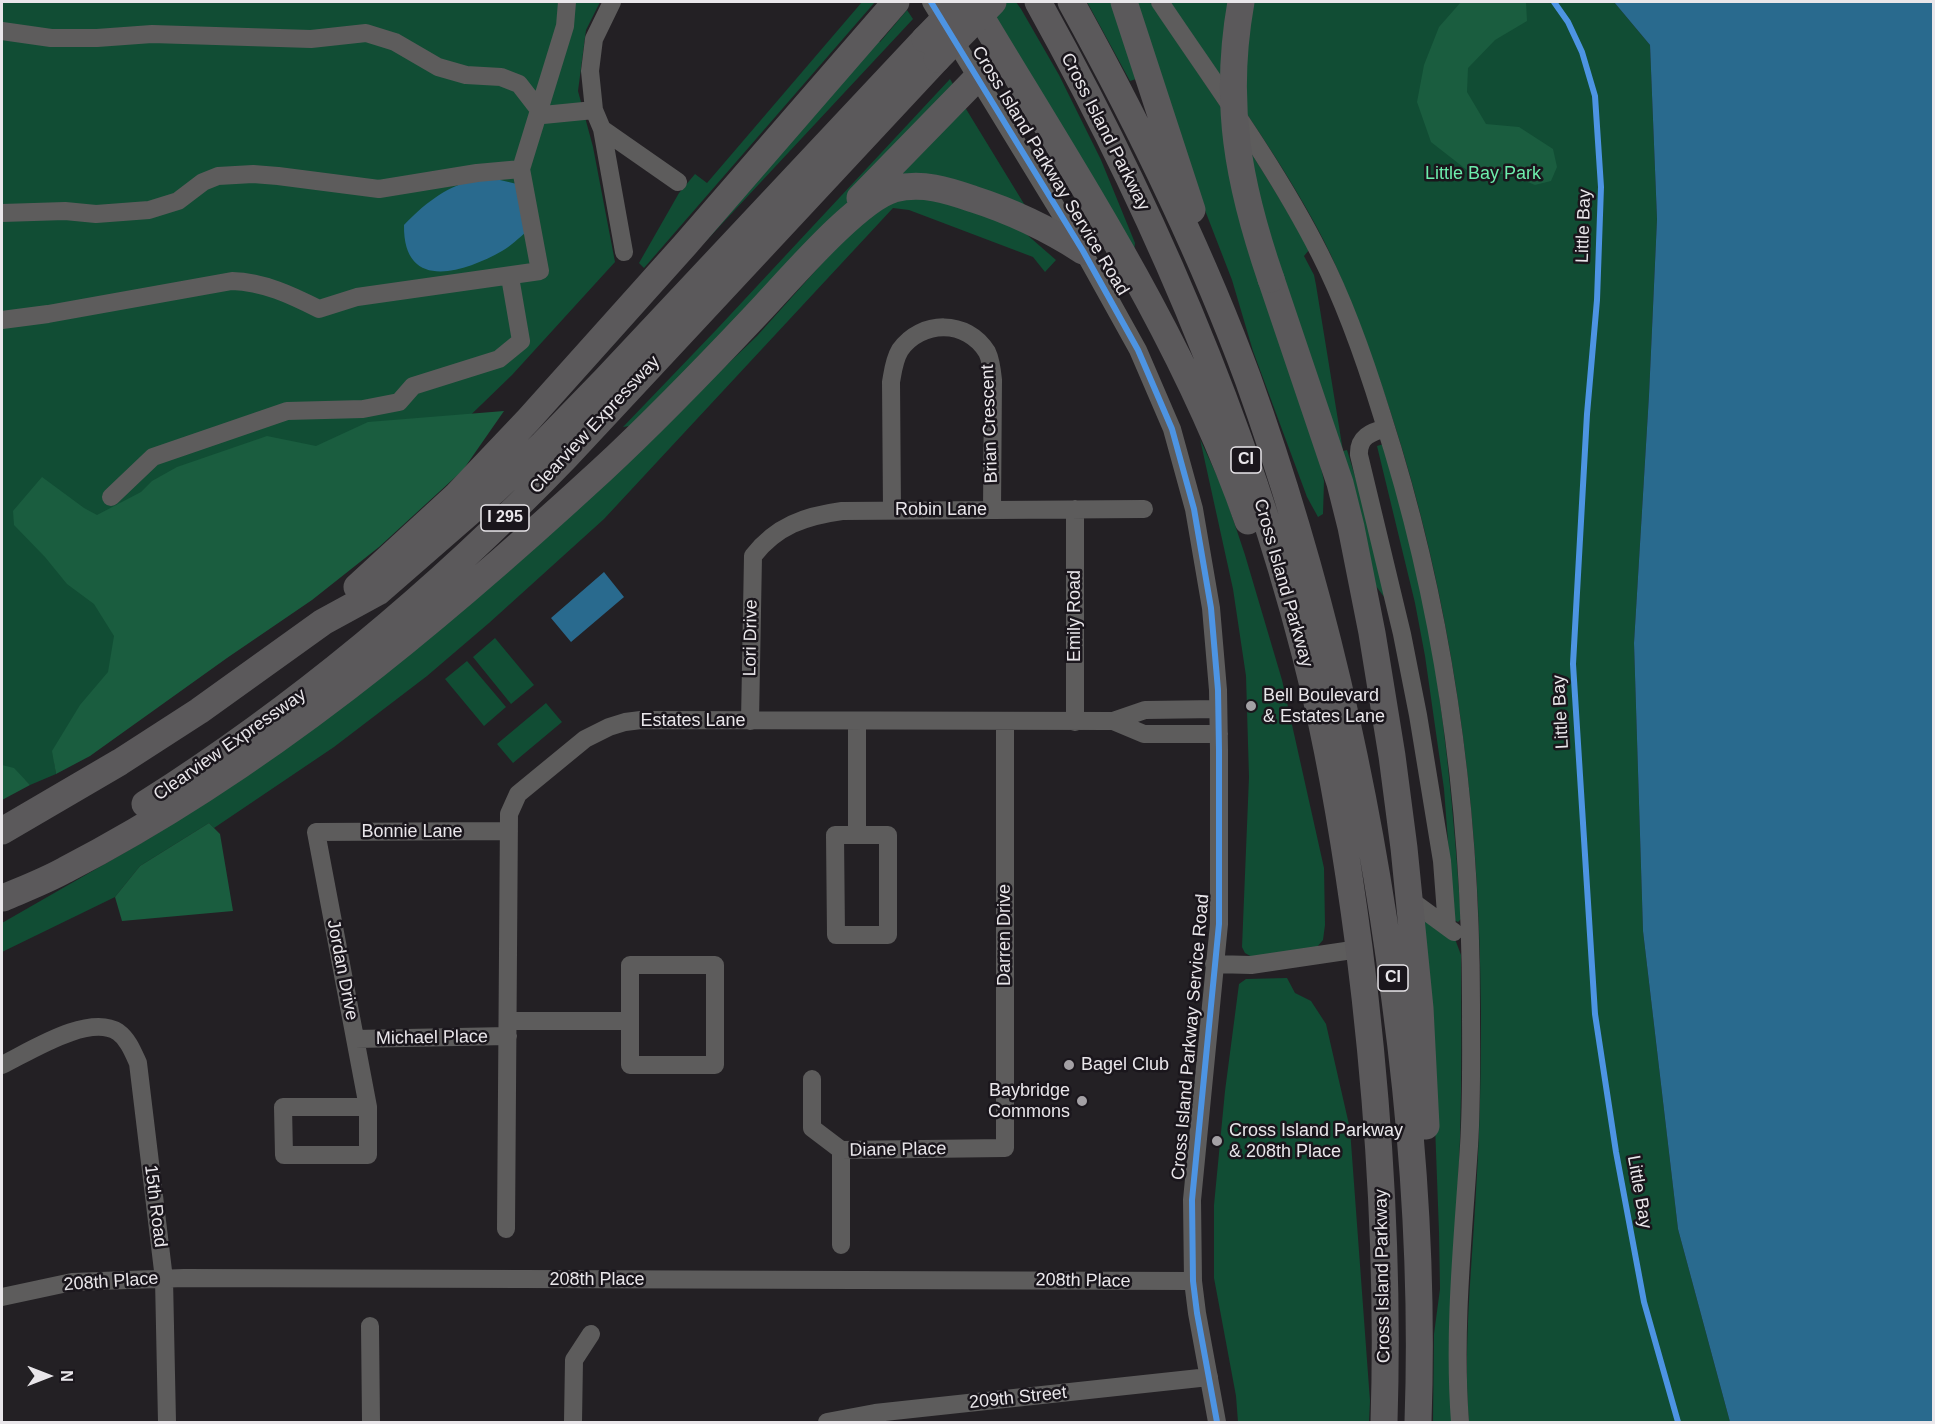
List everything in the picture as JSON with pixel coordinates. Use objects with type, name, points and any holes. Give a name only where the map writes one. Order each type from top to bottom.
[{"type":"highway","points":[[323,622],[361,582],[456,496],[529,419],[685,245],[896,2]]},
{"type":"highway","name":"Clearview Expressway","points":[[2,898],[53,860],[187,778],[238,742],[337,667],[454,566],[566,457],[931,49],[961,2]]},
{"type":"highway","points":[[972,2],[1151,304],[1192,386],[1227,467],[1249,524],[1284,641],[1359,949]]},
{"type":"highway","name":"Clearview Expressway","points":[[2,831],[120,762],[199,711],[323,622],[378,592],[495,490],[543,444],[652,330],[931,49],[993,2]]},
{"type":"highway","name":"Cross Island Parkway","points":[[1038,2],[1098,114],[1160,242],[1214,374],[1256,490],[1292,607],[1322,725],[1341,828],[1372,1050],[1383,1193],[1386,1315],[1384,1422]]},
{"type":"highway","name":"Cross Island Parkway","points":[[1071,2],[1115,83],[1167,189],[1206,274],[1247,376],[1286,494],[1322,623],[1349,733],[1376,864],[1410,1131],[1417,1225],[1420,1349],[1418,1422]]},
{"type":"highway","points":[[1124,2],[1247,376]]},
{"type":"highway","points":[[1241,2],[1233,81],[1236,141],[1249,208],[1340,483],[1351,527],[1383,694],[1396,785],[1420,1008],[1426,1101],[1425,1225],[1420,1349]]},
{"type":"highway","points":[[826,242],[867,190],[978,78]]},
{"type":"highway","points":[[2,898],[64,871],[204,790],[307,718],[408,640],[506,557],[656,420],[826,242],[871,200],[892,190],[916,186],[937,187],[1006,209],[1044,227],[1083,251]]},
{"type":"street","points":[[2,320],[48,314],[232,280],[254,282],[319,309],[357,297],[540,272],[521,169],[565,26],[567,2]]},
{"type":"street","points":[[612,2],[594,39],[590,70],[594,110],[602,129],[624,252]]},
{"type":"street","name":"Cross Island Parkway Service Road","points":[[930,2],[1083,251],[1138,350],[1172,429],[1194,509],[1212,608],[1219,734],[1219,924],[1192,1200],[1193,1281],[1217,1422]]},
{"type":"street","points":[[1160,2],[1276,176],[1328,270],[1352,327],[1386,428],[1418,543],[1442,662],[1461,812],[1469,944],[1470,1107],[1457,1334],[1460,1422]]},
{"type":"street","points":[[2,31],[51,38],[97,38],[152,34],[311,39],[366,33],[395,42],[438,67],[466,75],[501,77],[519,84],[543,115],[594,110]]},
{"type":"street","points":[[602,129],[678,182]]},
{"type":"street","points":[[2,213],[65,211],[96,214],[149,210],[178,201],[202,182],[218,176],[253,174],[278,176],[379,189],[477,173],[521,169]]},
{"type":"street","points":[[111,496],[153,457],[286,411],[363,409],[399,402],[413,386],[499,359],[521,341],[510,277]]},
{"type":"street","name":"Brian Crescent","points":[[892,510],[891,382],[893,365],[900,350],[913,337],[927,329],[941,326],[956,328],[978,341],[987,352],[991,364],[993,380],[992,510]]},
{"type":"street","points":[[1386,428],[1364,438],[1359,449],[1360,461],[1375,514],[1414,690],[1438,834],[1447,927]]},
{"type":"street","name":"Emily Road","points":[[1075,509],[1075,722]]},
{"type":"street","name":"Robin Lane","points":[[753,556],[762,544],[778,530],[797,520],[842,511],[1144,509]]},
{"type":"street","name":"Lori Drive","points":[[750,721],[753,556]]},
{"type":"street","name":"Estates Lane","points":[[1113,722],[1144,710],[1218,709]]},
{"type":"street","name":"Estates Lane","points":[[506,1229],[509,814],[518,794],[585,739],[625,722],[641,720],[1113,722],[1144,734],[1219,734]]},
{"type":"street","points":[[857,721],[857,836]]},
{"type":"street","name":"Darren Drive","points":[[1005,722],[1005,1148]]},
{"type":"street","name":"Bonnie Lane","points":[[316,832],[509,831]]},
{"type":"street","name":"Jordan Drive","points":[[316,832],[368,1107],[368,1155],[284,1155],[283,1107],[368,1107]]},
{"type":"street","points":[[888,835],[888,935],[836,935],[835,836],[857,836],[888,835]]},
{"type":"street","points":[[1409,899],[1469,944]]},
{"type":"street","points":[[1214,964],[1251,965],[1359,949]]},
{"type":"street","points":[[630,965],[715,966],[715,1065],[630,1065],[630,1021],[630,965]]},
{"type":"street","name":"Michael Place","points":[[355,1039],[630,1021]]},
{"type":"street","name":"15th Road","points":[[2,1065],[71,1032],[87,1027],[104,1026],[118,1032],[130,1044],[138,1063],[164,1278],[167,1422]]},
{"type":"street","name":"Diane Place","points":[[812,1079],[812,1128],[841,1150],[1005,1148]]},
{"type":"street","points":[[841,1150],[841,1245]]},
{"type":"street","name":"208th Place","points":[[2,1297],[72,1282],[164,1278],[1193,1281]]},
{"type":"street","points":[[370,1326],[371,1422]]},
{"type":"street","points":[[573,1422],[574,1360],[591,1334]]},
{"type":"street","name":"209th Street","points":[[827,1422],[875,1413],[1209,1377]]},
{"type":"green space","points":[[2,2],[600,2],[586,30],[578,91],[593,147],[615,262],[512,375],[302,578],[54,760],[56,774],[30,785],[25,780],[2,793]]},
{"type":"green space","points":[[862,2],[875,2],[644,268],[639,263],[679,193],[695,174],[707,183]]},
{"type":"green space","points":[[986,2],[1016,2],[1021,9],[1059,75],[1101,160],[1135,243],[1134,252]]},
{"type":"green space","points":[[1087,2],[1117,2],[1142,77],[1130,81]]},
{"type":"green space","points":[[1132,2],[1150,2],[1252,155],[1309,250],[1304,256],[1314,275],[1316,285],[1343,451],[1347,450],[1362,499],[1385,598],[1372,581],[1314,437],[1324,481],[1323,514],[1318,517],[1307,497],[1253,351],[1232,280],[1201,200]]},
{"type":"green space","name":"Little Bay Park","points":[[1170,2],[1614,2],[1650,45],[1657,219],[1634,643],[1643,931],[1678,1229],[1730,1422],[1469,1422],[1467,1364],[1480,1079],[1479,928],[1466,760],[1439,593],[1420,511],[1396,431],[1359,323],[1331,254],[1270,149]]},
{"type":"green space","points":[[1461,2],[1526,2],[1527,21],[1495,40],[1468,68],[1467,92],[1486,124],[1519,127],[1553,149],[1557,167],[1551,181],[1535,185],[1508,174],[1472,174],[1431,142],[1417,102],[1424,65],[1439,27]]},
{"type":"green space","points":[[907,10],[913,19],[663,287],[875,37],[880,42]]},
{"type":"green space","points":[[950,79],[957,91],[635,425],[623,427],[717,329]]},
{"type":"green space","points":[[963,104],[1029,212],[901,175]]},
{"type":"green space","points":[[935,192],[1025,233],[1056,260],[1045,272],[1033,257],[909,210],[893,208],[604,519],[427,676],[334,747],[214,828],[209,823],[140,866],[115,897],[2,952],[2,923],[150,838],[289,745],[666,423],[757,336],[869,211],[892,197]]},
{"type":"green space","points":[[504,411],[463,470],[379,547],[312,600],[90,756],[56,774],[52,751],[80,705],[108,672],[114,636],[94,604],[67,584],[14,525],[13,511],[42,477],[97,515],[141,492],[152,481],[177,467],[267,436],[316,446],[368,422]]},
{"type":"green space","points":[[1200,439],[1223,489],[1282,680],[1324,868],[1325,925],[1323,940],[1317,947],[1252,957],[1245,953],[1242,947],[1249,777],[1246,676],[1233,589]]},
{"type":"green space","points":[[1384,444],[1420,583],[1431,642],[1455,840],[1461,919],[1458,922],[1454,920],[1444,789],[1425,656],[1415,603],[1377,446]]},
{"type":"green space","points":[[495,638],[534,685],[511,704],[473,657]]},
{"type":"green space","points":[[467,661],[506,707],[484,726],[445,679]]},
{"type":"green space","points":[[546,703],[562,722],[513,763],[497,744]]},
{"type":"green space","points":[[2,765],[14,768],[30,785],[2,800]]},
{"type":"green space","points":[[209,823],[220,834],[233,911],[122,921],[115,897],[140,866]]},
{"type":"green space","points":[[1423,916],[1455,939],[1461,955],[1460,1138],[1450,1351],[1452,1422],[1433,1422],[1434,1334],[1440,1289],[1439,1232]]},
{"type":"green space","points":[[1287,978],[1295,993],[1311,1001],[1326,1024],[1350,1129],[1370,1401],[1369,1422],[1238,1422],[1236,1396],[1214,1278],[1214,1205],[1225,1091],[1239,984],[1246,979]]},
{"type":"water","points":[[1614,2],[1933,2],[1933,1422],[1730,1422],[1678,1229],[1643,931],[1634,643],[1657,219],[1650,45]]},
{"type":"water","points":[[478,180],[500,180],[517,184],[527,231],[502,251],[470,266],[438,271],[424,268],[413,260],[406,246],[404,225],[418,211],[434,198],[461,184]]},
{"type":"water","points":[[604,572],[624,597],[571,642],[551,618]]},
{"type":"cycle path","points":[[931,2],[1083,251],[1138,350],[1172,429],[1194,509],[1211,608],[1218,690],[1219,924],[1192,1200],[1193,1281],[1217,1422]]},
{"type":"cycle path","name":"Little Bay","points":[[1554,2],[1568,22],[1582,52],[1595,96],[1601,187],[1597,300],[1587,414],[1573,664],[1595,1014],[1616,1152],[1644,1302],[1678,1422]]},
{"type":"place","name":"Bell Boulevard & Estates Lane","points":[[1251,706]]},
{"type":"place","name":"Bagel Club","points":[[1069,1065]]},
{"type":"place","name":"Baybridge Commons","points":[[1082,1101]]},
{"type":"place","name":"Cross Island Parkway & 208th Place","points":[[1217,1141]]}]
